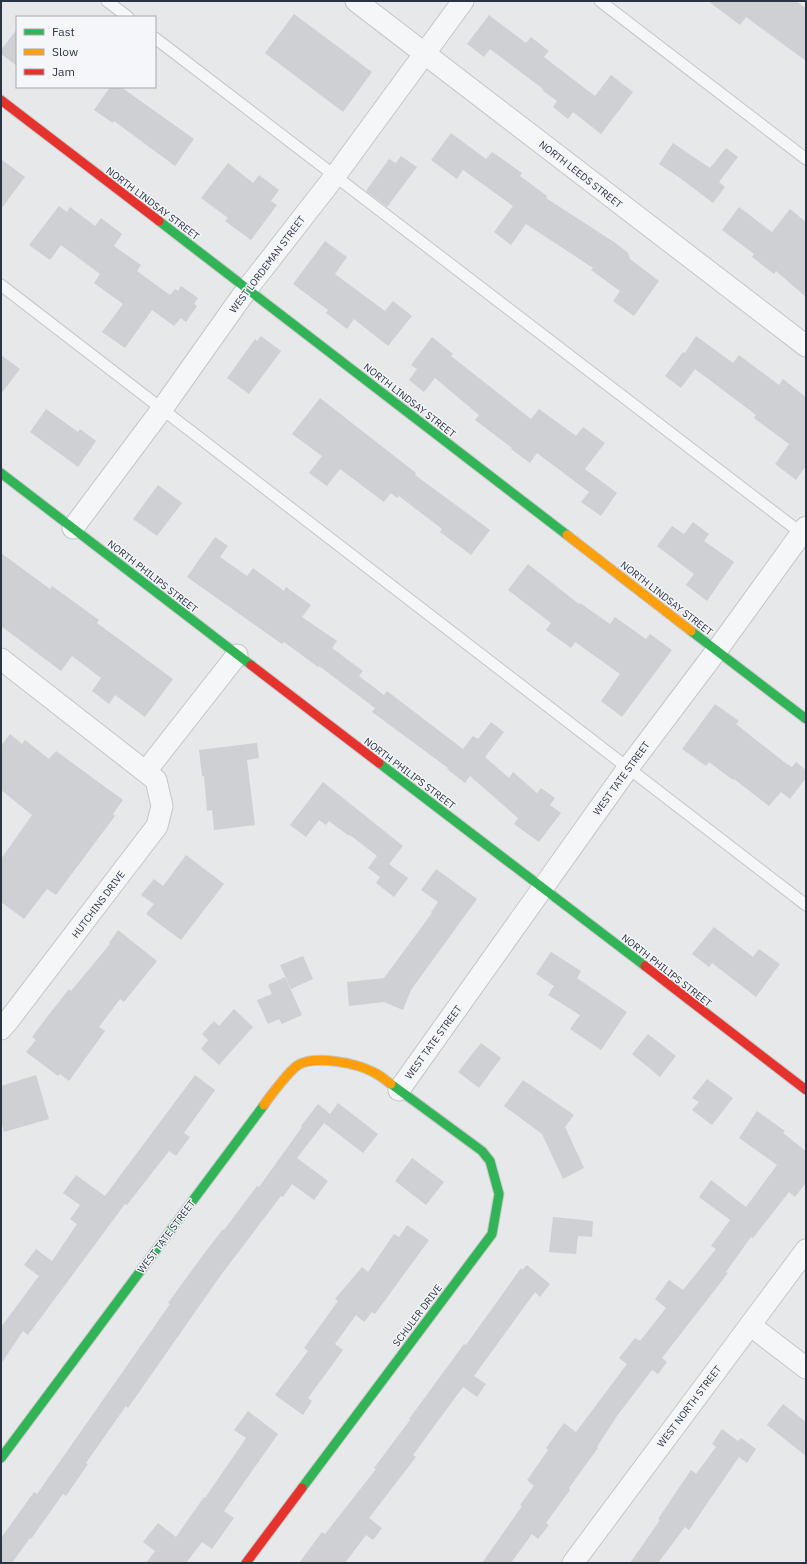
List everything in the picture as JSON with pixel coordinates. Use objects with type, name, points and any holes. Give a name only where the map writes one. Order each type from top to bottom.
[{"type":"street","name":"NORTH LEEDS STREET","points":[[356,1],[806,346]]},
{"type":"street","name":"WEST LORDEMAN STREET","points":[[73,528],[162,410],[248,289],[335,176],[463,1]]},
{"type":"street","name":"NORTH LINDSAY STREET","points":[[1,100],[806,719]]},
{"type":"street","name":"NORTH PHILIPS STREET","points":[[1,473],[806,1090]]},
{"type":"street","name":"WEST TATE STREET","points":[[1,1458],[273,1092],[298,1065],[317,1060],[350,1063],[374,1072],[399,1090],[628,768],[804,532]]},
{"type":"street","points":[[146,771],[237,655]]},
{"type":"street","name":"HUTCHINS DRIVE","points":[[1,659],[156,780],[162,806],[157,826],[1,1029]]},
{"type":"street","name":"SCHULER DRIVE","points":[[246,1563],[492,1234],[499,1194],[490,1160],[482,1151],[399,1090]]},
{"type":"street","name":"WEST NORTH STREET","points":[[573,1563],[806,1250]]},
{"type":"street","points":[[750,1325],[806,1368]]},
{"type":"lane","points":[[107,1],[127,16]]},
{"type":"lane","points":[[600,1],[806,159]]},
{"type":"lane","points":[[156,39],[804,532]]},
{"type":"lane","points":[[1,285],[806,905]]},
{"type":"building","points":[[708,1],[796,1],[806,8],[806,61],[746,17],[740,25]]},
{"type":"building","points":[[294,14],[372,72],[343,112],[265,53]]},
{"type":"building","points":[[489,15],[526,43],[531,37],[549,51],[544,57],[595,96],[611,75],[633,92],[601,134],[573,112],[568,119],[553,107],[557,101],[490,49],[484,57],[467,44]]},
{"type":"building","points":[[16,30],[16,65],[1,54],[1,50]]},
{"type":"building","points":[[109,88],[122,88],[194,139],[175,166],[114,121],[113,123],[94,110]]},
{"type":"building","points":[[451,133],[486,159],[492,152],[522,173],[520,176],[547,196],[546,198],[617,244],[628,253],[630,259],[659,281],[634,316],[613,301],[620,291],[591,270],[593,268],[526,224],[511,245],[494,232],[513,206],[463,170],[457,179],[431,160]]},
{"type":"building","points":[[673,143],[710,168],[726,148],[738,157],[719,182],[725,187],[713,203],[659,164]]},
{"type":"building","points":[[401,156],[417,167],[387,207],[366,191],[389,159],[396,163]]},
{"type":"building","points":[[1,159],[25,177],[1,209]]},
{"type":"building","points":[[228,163],[253,183],[259,175],[279,190],[271,201],[277,205],[251,240],[225,221],[228,218],[201,198]]},
{"type":"building","points":[[59,206],[67,212],[70,207],[95,226],[101,218],[122,234],[114,246],[141,265],[137,271],[170,295],[175,289],[178,291],[181,286],[198,298],[194,304],[197,306],[186,322],[181,318],[174,326],[152,310],[125,348],[102,332],[123,304],[94,283],[100,274],[61,245],[50,260],[29,245]]},
{"type":"building","points":[[739,207],[772,232],[790,209],[806,222],[806,297],[776,271],[774,274],[752,257],[754,254],[722,230]]},
{"type":"building","points":[[325,241],[347,257],[335,274],[385,311],[393,301],[412,316],[388,346],[354,319],[347,329],[326,313],[328,310],[293,284]]},
{"type":"building","points":[[261,336],[281,351],[249,394],[227,378],[255,339],[257,341]]},
{"type":"building","points":[[696,336],[733,363],[739,355],[779,385],[783,379],[806,397],[806,466],[796,480],[775,464],[789,444],[754,418],[756,415],[695,369],[681,388],[665,376],[683,352],[685,353]]},
{"type":"building","points":[[432,337],[453,354],[451,356],[531,419],[539,409],[576,436],[583,427],[605,443],[585,469],[617,493],[601,516],[581,502],[589,492],[537,453],[530,463],[511,449],[512,448],[475,420],[479,415],[435,378],[424,392],[409,380],[417,369],[411,365]]},
{"type":"building","points":[[1,355],[20,369],[1,394]]},
{"type":"building","points":[[320,398],[416,473],[415,475],[490,530],[471,555],[440,532],[442,529],[399,496],[397,498],[391,493],[384,502],[340,469],[327,486],[309,473],[322,456],[292,434]]},
{"type":"building","points":[[46,409],[78,432],[80,429],[96,441],[78,467],[30,432]]},
{"type":"building","points":[[158,485],[182,503],[157,536],[133,519]]},
{"type":"building","points":[[693,522],[709,534],[704,541],[734,562],[707,601],[686,585],[694,574],[657,546],[672,526],[684,534]]},
{"type":"building","points":[[215,537],[228,546],[220,557],[247,576],[253,568],[284,591],[286,587],[311,605],[302,617],[337,641],[332,648],[363,671],[359,676],[384,695],[387,691],[463,749],[473,736],[478,739],[491,722],[504,732],[485,757],[509,778],[513,772],[537,793],[541,788],[555,798],[550,805],[561,813],[539,842],[514,824],[518,818],[470,776],[465,783],[447,769],[448,768],[372,712],[375,708],[319,666],[318,667],[284,642],[282,644],[187,577]]},
{"type":"building","points":[[1,553],[50,589],[52,586],[99,620],[97,623],[173,679],[145,717],[115,695],[109,704],[92,691],[101,678],[72,656],[61,671],[1,626]]},
{"type":"building","points":[[528,564],[579,604],[580,603],[610,624],[615,617],[646,639],[650,634],[672,650],[622,717],[601,701],[620,674],[575,642],[571,648],[546,630],[551,623],[508,590]]},
{"type":"building","points":[[715,704],[739,721],[736,724],[784,762],[792,767],[796,762],[806,770],[806,778],[790,799],[781,792],[769,806],[709,762],[706,766],[682,749]]},
{"type":"building","points":[[10,734],[22,744],[25,740],[49,759],[56,751],[123,800],[113,814],[115,816],[56,895],[47,889],[24,919],[1,902],[1,859],[32,815],[1,790],[1,746]]},
{"type":"building","points":[[257,743],[259,758],[247,760],[255,825],[214,830],[212,810],[207,811],[204,776],[202,776],[199,750]]},
{"type":"building","points":[[323,782],[403,846],[389,864],[408,878],[394,897],[376,883],[380,877],[368,868],[377,856],[350,835],[349,836],[329,821],[326,825],[319,820],[306,837],[290,825]]},
{"type":"building","points":[[186,855],[224,884],[181,940],[146,914],[154,904],[141,895],[154,879],[163,886]]},
{"type":"building","points":[[436,869],[477,899],[411,990],[403,1010],[384,1002],[349,1006],[347,982],[384,978],[432,913],[431,912],[438,902],[421,890]]},
{"type":"building","points":[[714,927],[753,957],[759,949],[780,964],[756,997],[712,963],[709,967],[692,954]]},
{"type":"building","points":[[118,930],[157,961],[124,1002],[120,999],[99,1027],[105,1031],[69,1081],[60,1074],[58,1076],[26,1052],[36,1040],[32,1037],[47,1017],[69,989],[71,991],[110,944],[109,943]]},
{"type":"building","points":[[551,952],[581,971],[577,978],[627,1012],[601,1050],[570,1029],[580,1015],[548,995],[554,986],[536,974]]},
{"type":"building","points":[[303,956],[313,979],[291,989],[280,965]]},
{"type":"building","points":[[285,977],[302,1015],[282,1024],[279,1019],[268,1024],[257,1000],[272,994],[268,985]]},
{"type":"building","points":[[234,1009],[253,1027],[219,1065],[201,1049],[208,1040],[202,1034],[214,1021],[219,1026]]},
{"type":"building","points":[[648,1034],[676,1056],[660,1077],[632,1054]]},
{"type":"building","points":[[481,1043],[501,1058],[479,1088],[458,1072]]},
{"type":"building","points":[[36,1075],[49,1119],[4,1132],[1,1120],[1,1086]]},
{"type":"building","points":[[195,1075],[215,1090],[184,1133],[190,1137],[176,1156],[169,1151],[127,1205],[125,1204],[28,1335],[23,1331],[1,1364],[1,1327],[39,1276],[24,1265],[36,1249],[52,1261],[77,1224],[70,1219],[80,1205],[63,1193],[76,1175],[105,1196]]},
{"type":"building","points":[[707,1079],[733,1098],[712,1125],[692,1110],[699,1102],[692,1098]]},
{"type":"building","points":[[523,1080],[574,1115],[565,1127],[584,1168],[563,1179],[542,1134],[504,1106]]},
{"type":"building","points":[[338,1103],[378,1134],[363,1153],[324,1123],[297,1158],[328,1181],[314,1200],[292,1184],[283,1197],[281,1196],[221,1275],[128,1408],[126,1406],[86,1463],[88,1464],[66,1496],[63,1494],[12,1563],[1,1563],[1,1538],[34,1492],[37,1494],[170,1304],[168,1303],[203,1255],[257,1186],[259,1187],[318,1104],[330,1114]]},
{"type":"building","points":[[757,1111],[785,1131],[783,1133],[806,1151],[806,1183],[795,1197],[789,1192],[753,1238],[751,1237],[726,1272],[728,1273],[662,1358],[667,1362],[658,1374],[652,1370],[617,1416],[597,1447],[598,1448],[546,1523],[549,1525],[538,1539],[532,1534],[511,1563],[482,1563],[522,1506],[520,1505],[534,1486],[527,1480],[548,1450],[546,1448],[564,1423],[576,1432],[627,1364],[619,1358],[635,1338],[640,1341],[666,1308],[655,1299],[669,1280],[683,1290],[716,1249],[711,1246],[730,1220],[699,1197],[711,1180],[746,1207],[777,1165],[739,1138]]},
{"type":"building","points":[[412,1158],[444,1182],[426,1205],[395,1181]]},
{"type":"building","points":[[553,1217],[593,1221],[592,1237],[578,1236],[576,1254],[549,1252]]},
{"type":"building","points":[[407,1225],[429,1240],[375,1314],[372,1312],[364,1322],[356,1315],[335,1344],[343,1350],[308,1398],[312,1401],[303,1415],[275,1395],[308,1351],[304,1348],[338,1301],[335,1299],[362,1267],[368,1272],[394,1234],[399,1237]]},
{"type":"building","points":[[527,1265],[550,1284],[540,1297],[535,1292],[474,1376],[486,1384],[477,1397],[463,1387],[413,1455],[416,1457],[369,1518],[382,1528],[373,1540],[366,1535],[345,1563],[299,1563],[322,1532],[325,1534],[376,1469],[374,1468],[464,1344],[466,1345],[521,1268],[522,1270]]},
{"type":"building","points":[[783,1404],[806,1422],[806,1456],[767,1425]]},
{"type":"building","points":[[248,1411],[278,1434],[224,1511],[234,1518],[212,1549],[202,1542],[186,1563],[146,1563],[155,1551],[143,1542],[158,1523],[176,1537],[246,1438],[234,1430]]},
{"type":"building","points":[[722,1429],[738,1441],[741,1438],[756,1449],[747,1463],[739,1457],[689,1530],[685,1527],[658,1563],[630,1563],[660,1520],[658,1519],[691,1470],[696,1474],[716,1447],[712,1444]]},
{"type":"traffic: fast","points":[[159,221],[567,535]]},
{"type":"traffic: fast","points":[[1,473],[251,665]]},
{"type":"traffic: fast","points":[[691,631],[806,719]]},
{"type":"traffic: fast","points":[[379,763],[645,966]]},
{"type":"traffic: fast","points":[[302,1488],[492,1234],[499,1194],[490,1161],[482,1151],[391,1084]]},
{"type":"traffic: fast","points":[[1,1458],[264,1105]]},
{"type":"traffic: slow","points":[[567,535],[691,631]]},
{"type":"traffic: slow","points":[[264,1105],[290,1072],[298,1065],[306,1062],[325,1060],[347,1063],[376,1073],[391,1084]]},
{"type":"traffic: jam","points":[[1,100],[159,221]]},
{"type":"traffic: jam","points":[[251,665],[379,763]]},
{"type":"traffic: jam","points":[[645,966],[806,1090]]},
{"type":"traffic: jam","points":[[246,1563],[302,1488]]}]
